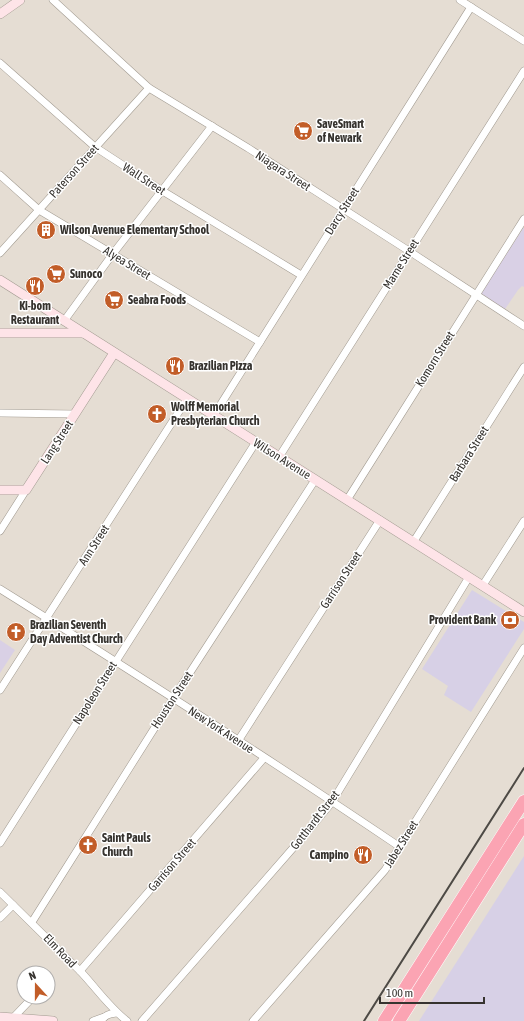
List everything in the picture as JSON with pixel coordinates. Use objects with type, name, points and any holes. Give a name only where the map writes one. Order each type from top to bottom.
[{"type":"highway","points":[[384,1021],[524,801]]},
{"type":"highway","points":[[399,1021],[524,824]]},
{"type":"main road","points":[[0,14],[20,0]]},
{"type":"main road","name":"Wilson Avenue","points":[[0,280],[524,612]]},
{"type":"main road","points":[[0,333],[83,333]]},
{"type":"main road","name":"Lang Street","points":[[26,490],[114,353]]},
{"type":"main road","points":[[0,490],[26,490]]},
{"type":"main road","points":[[0,1017],[52,1021]]},
{"type":"street","name":"Niagara Street","points":[[53,0],[149,88],[343,209],[524,326]]},
{"type":"street","points":[[460,0],[524,41]]},
{"type":"street","name":"Darcy Street","points":[[214,415],[471,7]]},
{"type":"street","name":"Wall Street","points":[[0,63],[88,142],[161,190],[301,275]]},
{"type":"street","name":"Marne Street","points":[[279,457],[524,71]]},
{"type":"street","name":"Paterson Street","points":[[0,253],[149,88]]},
{"type":"street","points":[[64,320],[161,190],[212,126]]},
{"type":"street","name":"Alyea Street","points":[[0,175],[38,210],[260,342]]},
{"type":"street","name":"Komorn Street","points":[[347,500],[524,219]]},
{"type":"street","name":"Barbara Street","points":[[414,541],[524,367]]},
{"type":"street","name":"Ann Street","points":[[0,690],[187,399]]},
{"type":"street","points":[[0,413],[76,414]]},
{"type":"street","name":"Napoleon Street","points":[[0,843],[256,442]]},
{"type":"street","name":"Houston Street","points":[[32,922],[173,699],[315,480]]},
{"type":"street","name":"Lang Street","points":[[0,531],[26,490]]},
{"type":"street","name":"Garrison Street","points":[[238,741],[380,520]]},
{"type":"street","points":[[483,585],[524,521]]},
{"type":"street","name":"Gotthardt Street","points":[[142,1021],[332,802],[470,577]]},
{"type":"street","name":"New York Avenue","points":[[0,590],[173,699],[400,847]]},
{"type":"street","name":"Jabez Street","points":[[253,1021],[385,870],[524,648]]},
{"type":"street","name":"Garrison Street","points":[[80,971],[264,758]]},
{"type":"street","name":"Elm Road","points":[[0,892],[80,971],[116,1013],[127,1021]]},
{"type":"street","points":[[0,918],[13,905]]},
{"type":"street","points":[[11,1019],[25,1005]]},
{"type":"street","points":[[93,1021],[116,1013]]},
{"type":"shaded area","points":[[524,227],[524,287],[522,286],[518,290],[501,315],[477,299]]},
{"type":"shaded area","points":[[472,590],[524,622],[524,629],[471,712],[444,695],[448,686],[422,669]]},
{"type":"shaded area","points":[[0,640],[15,650],[0,673]]},
{"type":"shaded area","points":[[524,856],[524,1021],[419,1021]]},
{"type":"railway","points":[[364,1021],[524,768]]},
{"type":"place","name":"SaveSmart of Newark","points":[[303,131]]},
{"type":"place","name":"Wilson Avenue Elementary School","points":[[46,230]]},
{"type":"place","name":"Sunoco","points":[[56,274]]},
{"type":"place","name":"Ki-bom Restaurant","points":[[35,286]]},
{"type":"place","name":"Seabra Foods","points":[[114,300]]},
{"type":"place","name":"Brazilian Pizza","points":[[175,366]]},
{"type":"place","name":"Wolff Memorial Presbyterian Church","points":[[157,414]]},
{"type":"place","name":"Provident Bank","points":[[510,620]]},
{"type":"place","name":"Brazilian Seventh Day Adventist Church","points":[[16,632]]},
{"type":"place","name":"Saint Pauls Church","points":[[88,845]]},
{"type":"place","name":"Campino","points":[[363,855]]}]
